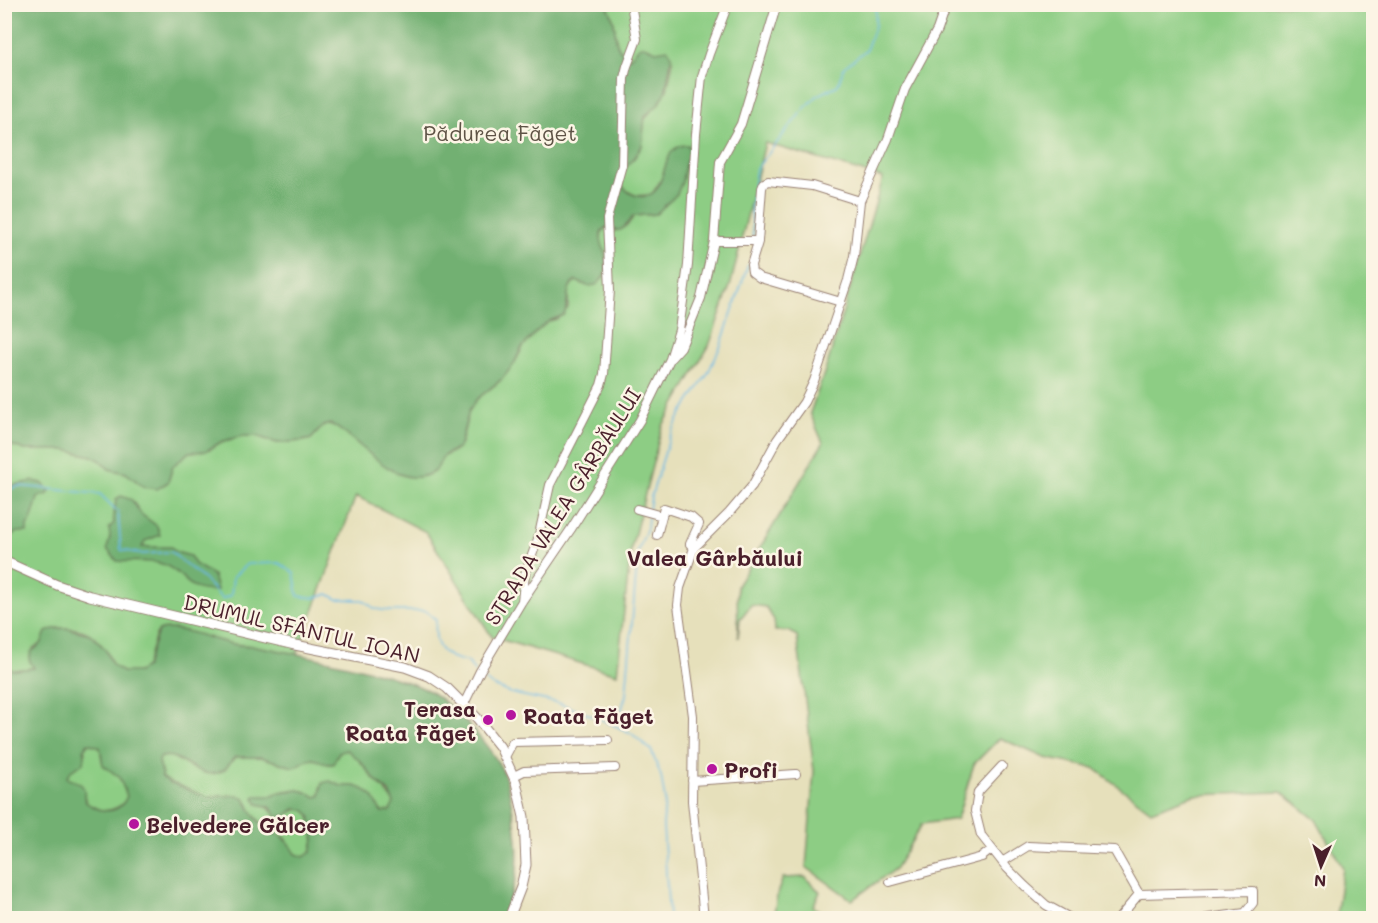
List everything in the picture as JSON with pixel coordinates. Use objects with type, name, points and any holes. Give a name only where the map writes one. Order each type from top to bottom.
[{"type":"main road","name":"DRUMUL SFÂNTUL IOAN","points":[[4,561],[57,585],[104,600],[310,649],[405,667],[439,682],[464,704],[506,755],[514,776],[524,816],[526,853],[524,879],[509,918]]},
{"type":"street","points":[[522,601],[525,574],[538,539],[548,491],[601,385],[604,374],[610,290],[607,219],[622,165],[624,78],[637,39],[631,4]]},
{"type":"street","name":"STRADA VALEA GÂRBĂULUI","points":[[464,704],[480,671],[522,601],[577,520],[640,420],[670,359],[679,330],[686,286],[702,76],[728,4]]},
{"type":"street","points":[[670,359],[681,346],[701,298],[714,241],[720,162],[741,124],[777,4]]},
{"type":"street","points":[[704,918],[693,818],[693,716],[678,605],[680,588],[694,548],[752,486],[777,440],[804,402],[824,355],[854,256],[860,201],[888,139],[905,90],[937,30],[946,4]]},
{"type":"street","points":[[841,302],[770,281],[752,272],[762,188],[766,182],[771,181],[812,186],[860,201]]},
{"type":"street","points":[[714,241],[755,242]]},
{"type":"street","points":[[657,535],[664,508],[691,517],[699,524],[690,544],[694,548]]},
{"type":"street","points":[[645,511],[662,516]]},
{"type":"street","points":[[506,755],[513,742],[608,740]]},
{"type":"street","points":[[1002,766],[978,792],[975,811],[981,835],[1002,862],[1046,905],[1070,918]]},
{"type":"street","points":[[514,776],[524,771],[615,768]]},
{"type":"street","points":[[692,782],[796,774]]},
{"type":"street","points":[[1002,862],[1028,846],[1114,850],[1139,894]]},
{"type":"street","points":[[890,882],[982,857],[992,849]]},
{"type":"street","points":[[1119,918],[1139,894],[1253,891],[1253,903],[1245,913],[1208,918]]},
{"type":"green space","name":"Pădurea Făget","points":[[5,5],[607,5],[614,20],[617,43],[620,50],[629,58],[640,46],[656,51],[668,49],[672,56],[665,94],[658,105],[645,116],[642,146],[621,173],[622,186],[632,194],[646,196],[658,186],[672,151],[679,146],[688,145],[690,153],[677,194],[656,214],[634,216],[621,230],[607,227],[602,232],[601,237],[607,260],[604,277],[596,285],[588,286],[576,281],[572,284],[564,315],[549,321],[538,330],[521,349],[514,364],[503,378],[476,400],[469,411],[459,448],[445,455],[433,472],[419,477],[406,476],[392,470],[330,424],[323,426],[311,439],[302,441],[277,443],[256,436],[242,436],[221,442],[206,451],[189,452],[173,466],[168,482],[157,489],[144,487],[126,473],[109,469],[92,456],[66,450],[25,450],[5,443]]},
{"type":"green space","points":[[607,5],[1373,5],[1374,734],[1371,736],[1374,748],[1373,918],[1336,918],[1343,868],[1316,820],[1281,792],[1194,795],[1151,811],[1094,768],[1045,758],[1000,738],[974,764],[957,819],[922,824],[896,868],[852,900],[806,867],[814,771],[797,636],[789,631],[775,631],[774,620],[766,607],[751,605],[740,619],[738,638],[737,586],[823,443],[810,413],[828,362],[883,178],[765,143],[731,283],[709,346],[662,427],[631,549],[617,674],[492,637],[426,532],[356,496],[297,654],[232,644],[175,629],[156,634],[146,667],[138,672],[128,673],[115,668],[103,646],[90,634],[79,629],[57,628],[41,644],[33,648],[35,668],[14,670],[5,668],[5,443],[25,450],[66,450],[92,456],[109,469],[126,473],[144,487],[157,489],[168,482],[173,466],[189,452],[210,449],[221,442],[242,436],[256,436],[277,443],[302,441],[311,439],[323,426],[330,424],[342,430],[380,462],[399,474],[407,476],[424,476],[432,473],[444,456],[456,450],[461,444],[469,411],[476,400],[500,381],[514,364],[524,345],[538,330],[549,321],[557,319],[568,308],[570,286],[576,281],[588,286],[608,265],[601,244],[603,230],[607,227],[615,231],[627,226],[634,216],[656,214],[682,182],[689,157],[679,146],[668,159],[661,180],[652,194],[636,195],[622,186],[621,174],[642,146],[644,120],[667,90],[673,61],[648,48],[629,58],[624,54],[617,42],[614,20]]},
{"type":"green space","points":[[34,481],[42,483],[50,491],[47,495],[38,498],[31,521],[27,526],[27,532],[5,536],[5,494],[8,493],[9,486]]},
{"type":"green space","points":[[121,496],[132,500],[141,514],[157,526],[160,535],[145,541],[142,547],[171,547],[176,552],[190,556],[195,564],[213,575],[217,590],[200,590],[160,563],[117,561],[107,549],[110,537],[109,528],[114,523],[116,499]]},
{"type":"green space","points":[[66,628],[90,634],[105,649],[112,664],[122,672],[138,672],[146,667],[158,631],[174,629],[236,645],[272,649],[356,667],[405,681],[431,692],[474,730],[500,766],[507,782],[514,817],[518,857],[515,880],[503,918],[5,918],[5,668],[14,670],[34,668],[29,660],[31,652],[41,644],[46,632]],"holes":[[[88,743],[100,747],[103,765],[119,777],[127,796],[121,805],[113,810],[97,809],[88,804],[85,801],[82,785],[67,778],[69,773],[84,761],[84,749]],[[347,750],[389,792],[394,803],[390,811],[381,812],[373,797],[363,789],[355,786],[341,786],[330,781],[322,783],[320,796],[316,797],[304,791],[295,790],[254,798],[258,804],[270,807],[277,817],[285,816],[295,809],[304,810],[310,815],[314,840],[311,852],[304,857],[296,854],[284,837],[269,831],[255,817],[244,798],[237,795],[207,797],[169,782],[162,777],[159,761],[161,757],[169,756],[205,773],[213,774],[222,771],[235,757],[261,757],[293,767],[313,759],[333,764],[339,752]]]},
{"type":"green space","points":[[88,743],[100,747],[102,761],[119,777],[128,796],[117,807],[109,810],[95,809],[85,800],[84,792],[67,778],[67,774],[85,753],[84,749]]},
{"type":"green space","points":[[347,750],[387,792],[394,807],[390,811],[382,812],[369,794],[357,787],[343,785],[321,787],[320,796],[316,797],[303,791],[285,791],[258,804],[266,805],[274,814],[286,814],[300,809],[310,815],[314,840],[311,852],[304,857],[296,854],[285,837],[269,831],[252,813],[247,801],[237,795],[207,797],[169,782],[162,777],[159,761],[160,757],[171,756],[192,768],[208,773],[224,770],[235,757],[261,757],[293,767],[311,759],[333,764],[339,752]]},
{"type":"green space","points":[[805,877],[820,892],[813,906],[822,913],[827,912],[837,918],[773,918],[783,878]]},
{"type":"waterway","points":[[753,237],[751,206],[756,169],[803,110],[817,96],[838,85],[844,67],[866,50],[875,25],[876,4]]},
{"type":"waterway","points":[[649,509],[670,436],[681,414],[707,375],[721,345],[748,265]]},
{"type":"waterway","points":[[4,491],[19,486],[100,494],[118,512],[121,550],[143,554],[171,552],[206,581],[222,599],[231,595],[233,577],[247,564],[279,563],[294,573],[298,596],[314,598],[328,594],[337,599],[363,600],[375,609],[426,611],[436,620],[436,637],[445,654],[468,662],[475,672]]},
{"type":"waterway","points":[[623,727],[620,715],[626,695],[638,551],[647,528],[648,517]]},
{"type":"waterway","points":[[481,677],[493,686],[510,693],[558,703],[596,717],[631,733],[651,750],[661,776],[665,800],[663,826],[669,918]]},
{"type":"place","name":"Roata Făget","points":[[511,715]]},
{"type":"place","name":"Terasa Roata Făget","points":[[488,720]]},
{"type":"place","name":"Profi","points":[[712,769]]},
{"type":"place","name":"Belvedere Gălcer","points":[[134,824]]},
{"type":"district","name":"Valea Gârbăului","points":[[715,557]]}]
